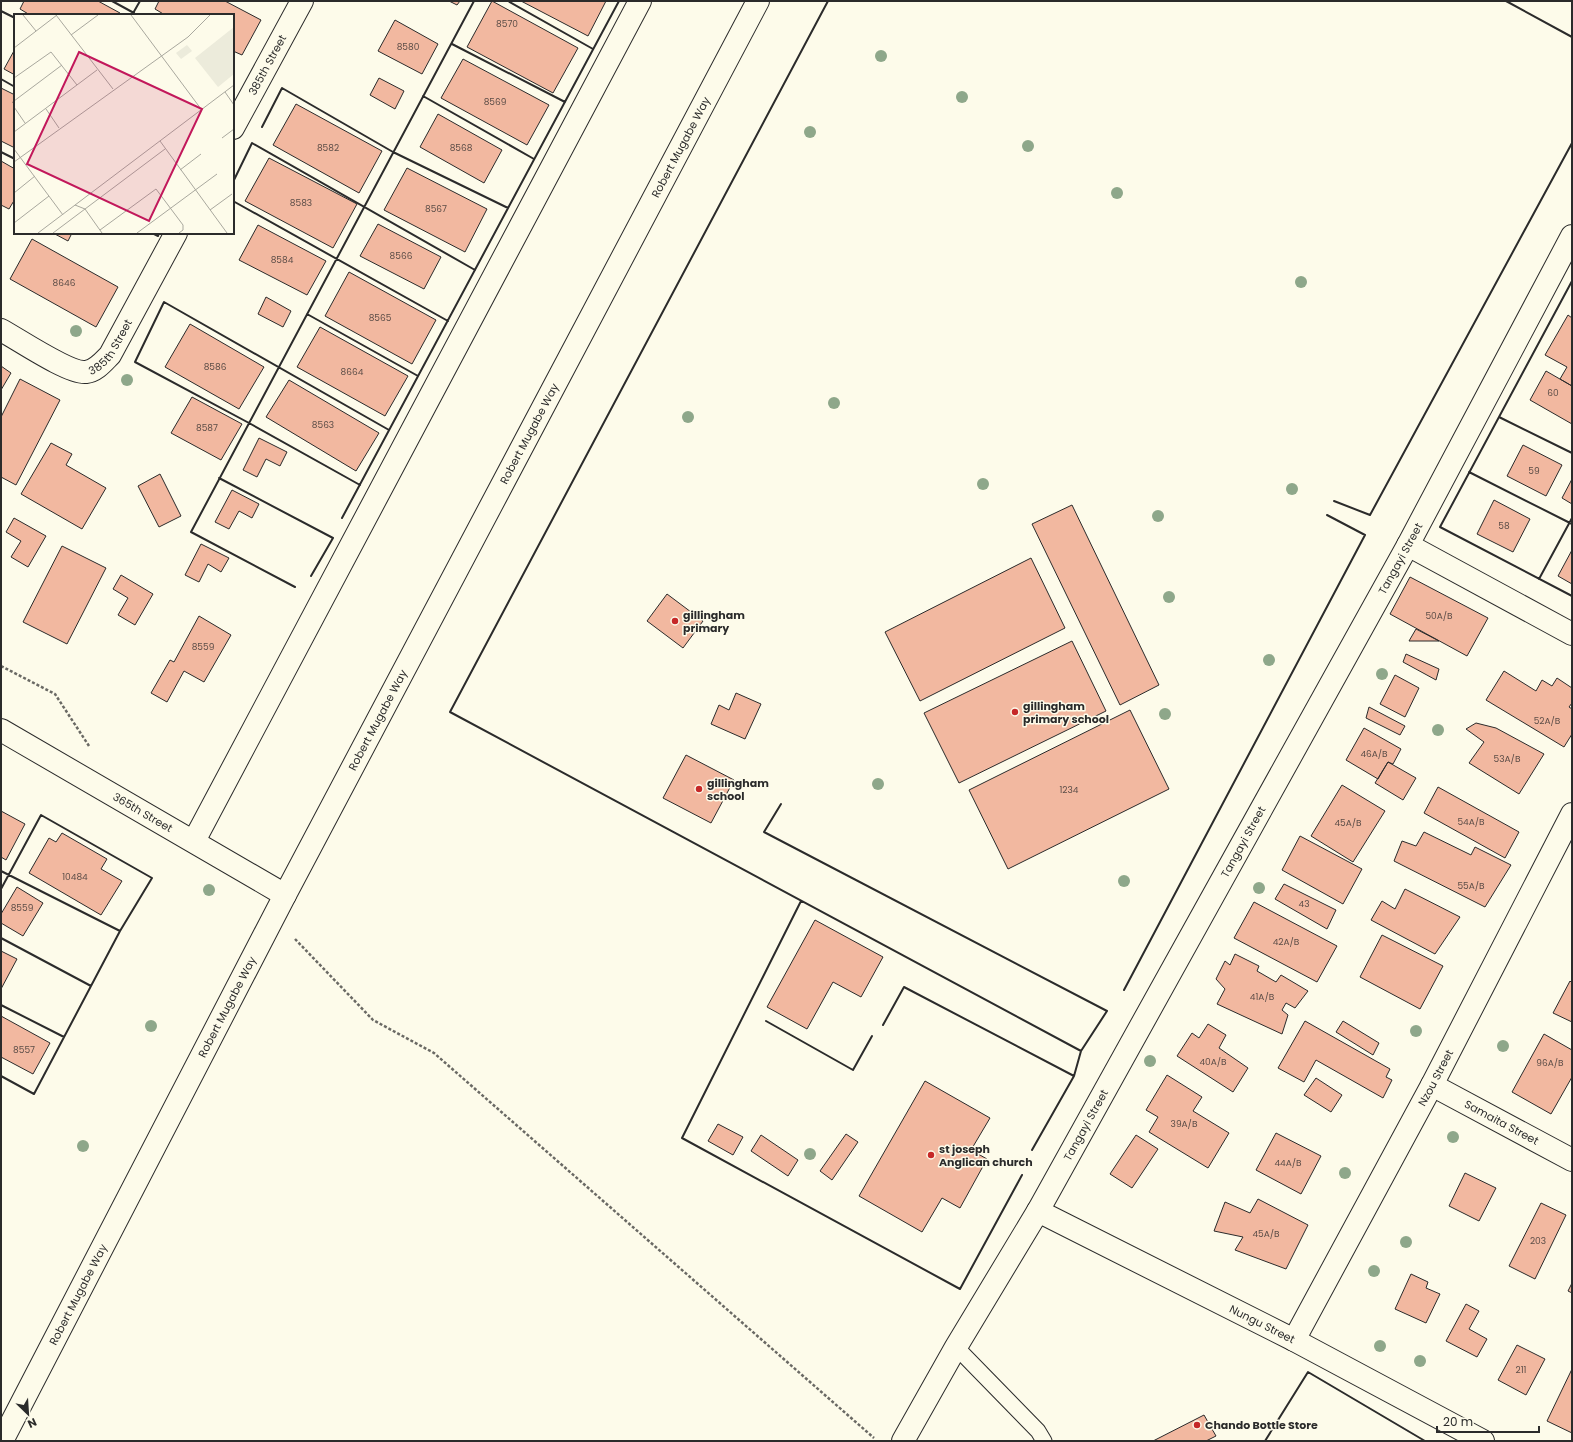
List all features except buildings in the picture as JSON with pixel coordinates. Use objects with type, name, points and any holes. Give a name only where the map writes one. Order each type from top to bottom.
[{"type":"street","name":"385th Street","points":[[234,126],[302,1]]},
{"type":"street","points":[[194,841],[640,1]]},
{"type":"street","name":"Robert Mugabe Way","points":[[6,1440],[285,895],[758,1]]},
{"type":"street","name":"385th Street","points":[[1,330],[72,370],[86,372],[100,366],[110,355],[175,234]]},
{"type":"street","name":"Tangayi Street","points":[[902,1441],[956,1346],[1038,1211],[1408,545],[1572,236]]},
{"type":"street","points":[[1408,545],[1572,634]]},
{"type":"street","name":"365th Street","points":[[1,730],[285,895]]},
{"type":"street","name":"Nzou Street","points":[[1294,1340],[1432,1085],[1572,814]]},
{"type":"street","name":"Samaita Street","points":[[1432,1085],[1572,1160]]},
{"type":"street","name":"Nungu Street","points":[[1038,1211],[1294,1340],[1483,1441]]},
{"type":"lane","points":[[956,1346],[1038,1431],[1044,1441]]},
{"type":"path","points":[[1,666],[55,694],[93,751]]},
{"type":"path","points":[[285,895],[292,936],[373,1020],[434,1053],[878,1441]]},
{"type":"wall","points":[[112,1],[134,13]]},
{"type":"wall","points":[[133,14],[140,1]]},
{"type":"wall","points":[[295,587],[191,532],[474,1]]},
{"type":"wall","points":[[508,1],[593,49]]},
{"type":"wall","points":[[342,518],[619,1]]},
{"type":"wall","points":[[828,1],[450,712],[1081,1051]]},
{"type":"wall","points":[[1506,1],[1572,37]]},
{"type":"wall","points":[[1,11],[14,18]]},
{"type":"wall","points":[[452,44],[565,102]]},
{"type":"wall","points":[[1,79],[14,86]]},
{"type":"wall","points":[[262,127],[282,88],[393,152],[508,208]]},
{"type":"wall","points":[[423,96],[534,159]]},
{"type":"wall","points":[[234,180],[252,143],[475,270]]},
{"type":"wall","points":[[1334,501],[1370,515],[1572,143]]},
{"type":"wall","points":[[1,152],[14,158]]},
{"type":"wall","points":[[234,202],[448,321]]},
{"type":"wall","points":[[154,234],[158,236],[159,234]]},
{"type":"wall","points":[[1572,281],[1440,527],[1572,596]]},
{"type":"wall","points":[[360,485],[135,362],[164,302],[389,430]]},
{"type":"wall","points":[[307,314],[418,376]]},
{"type":"wall","points":[[1499,417],[1572,453]]},
{"type":"wall","points":[[1469,472],[1572,524]]},
{"type":"wall","points":[[219,478],[333,538],[311,576]]},
{"type":"wall","points":[[1124,990],[1365,535],[1327,515]]},
{"type":"wall","points":[[1539,579],[1572,518]]},
{"type":"wall","points":[[781,804],[764,832],[1107,1011],[1081,1051],[1074,1076],[1032,1150]]},
{"type":"wall","points":[[1,889],[41,815],[152,878],[120,931],[34,1094],[1,1076]]},
{"type":"wall","points":[[1,871],[120,931]]},
{"type":"wall","points":[[801,901],[682,1138],[960,1289],[1022,1175]]},
{"type":"wall","points":[[1,938],[91,986]]},
{"type":"wall","points":[[883,1025],[904,987],[1074,1076]]},
{"type":"wall","points":[[1,1005],[64,1037]]},
{"type":"wall","points":[[766,1021],[853,1070],[872,1036]]},
{"type":"wall","points":[[1265,1441],[1308,1372],[1425,1441]]},
{"type":"place","name":"gillingham primary","points":[[675,621]]},
{"type":"place","name":"gillingham primary school","points":[[1015,712]]},
{"type":"place","name":"gillingham school","points":[[699,789]]},
{"type":"place","name":"st joseph Anglican church","points":[[931,1155]]},
{"type":"place","name":"Chando Bottle Store","points":[[1197,1425]]}]
